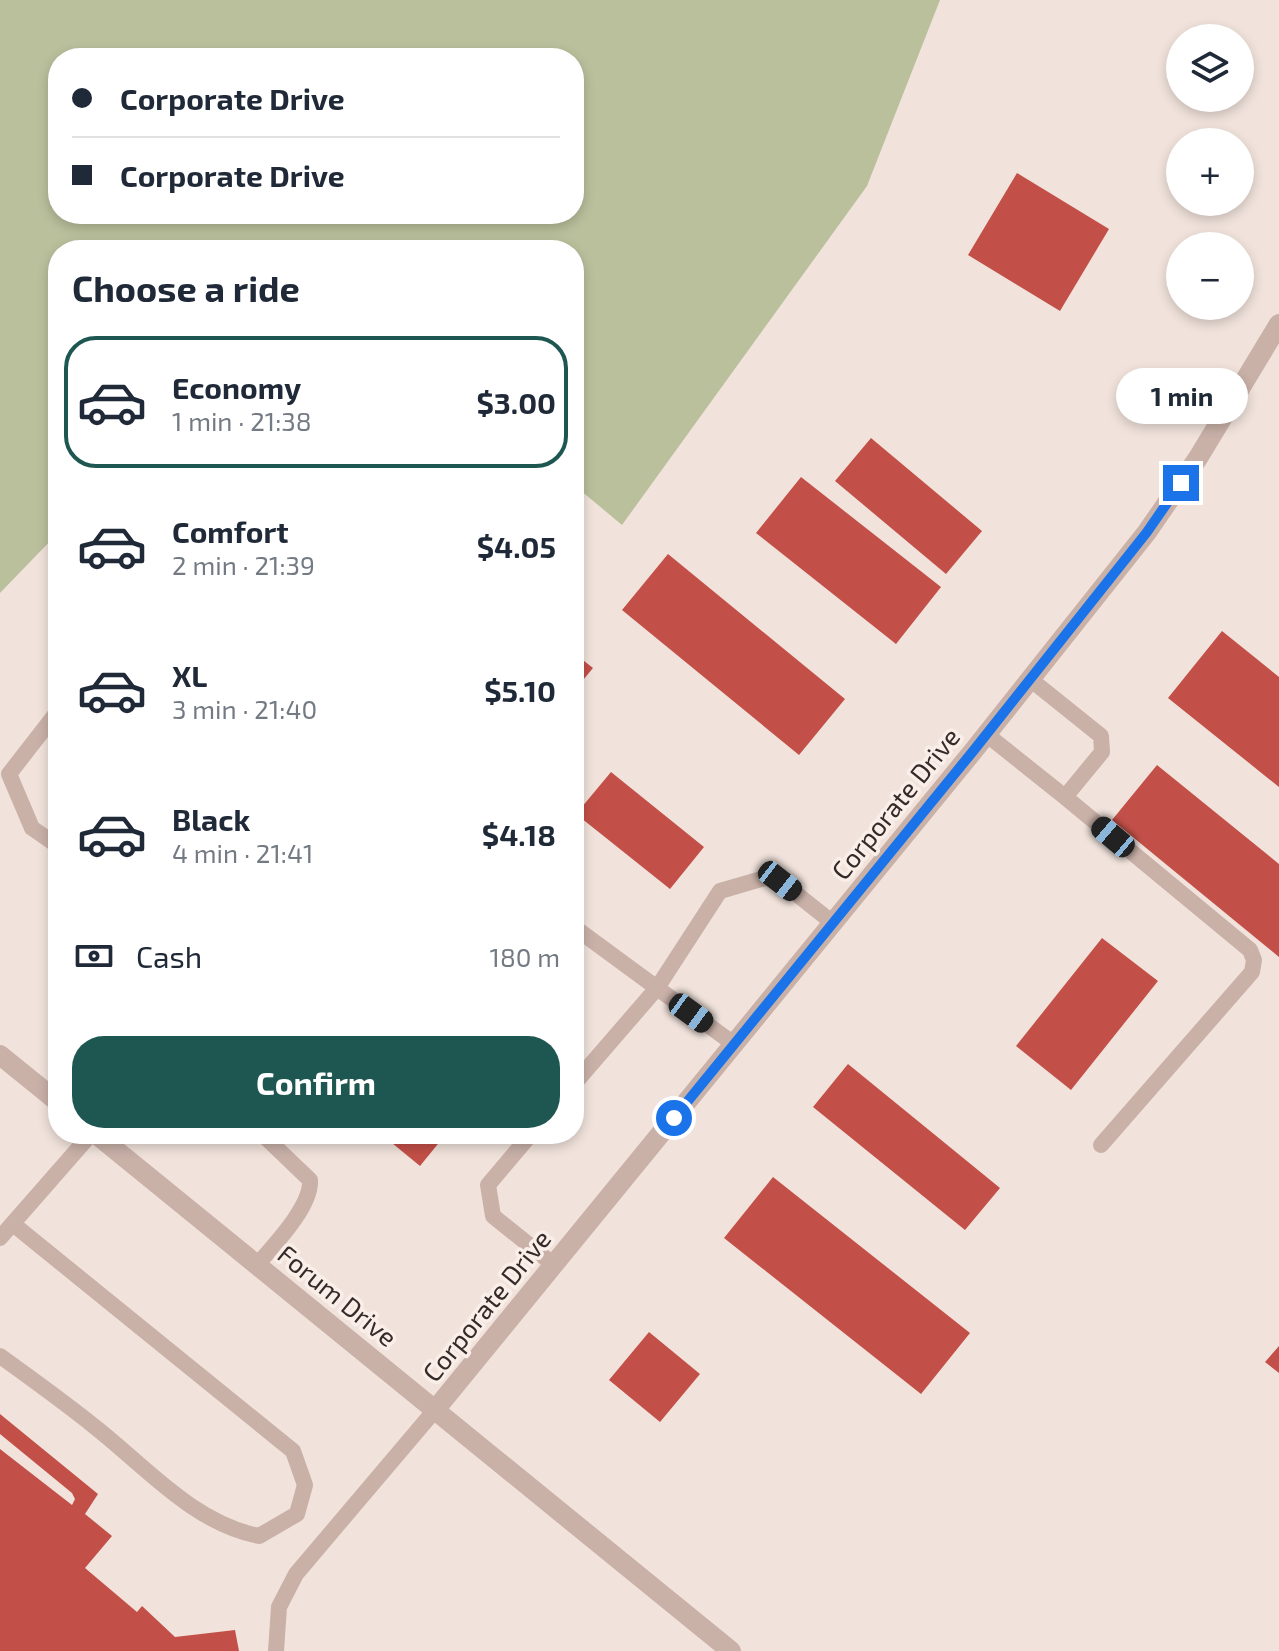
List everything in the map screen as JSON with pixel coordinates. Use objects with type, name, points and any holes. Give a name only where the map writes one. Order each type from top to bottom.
[{"type":"street","name":"Corporate Drive","points":[[435,1410],[833,923],[1156,520],[1198,458],[1279,324]]},
{"type":"street","points":[[0,1055],[48,1094]]},
{"type":"street","name":"Forum Drive","points":[[106,1144],[435,1410],[721,1648]]},
{"type":"lane","points":[[1030,679],[1101,736],[1102,752],[1065,797]]},
{"type":"lane","points":[[48,724],[9,774],[32,828],[48,839]]},
{"type":"lane","points":[[986,734],[1250,950],[1254,960],[1252,972],[1101,1145]]},
{"type":"lane","points":[[584,1072],[657,988],[720,891],[765,878],[780,881],[833,923]]},
{"type":"lane","points":[[584,934],[734,1044]]},
{"type":"lane","points":[[0,1238],[85,1144]]},
{"type":"lane","points":[[257,1265],[293,1221],[311,1188],[310,1180],[272,1144]]},
{"type":"lane","points":[[523,1144],[488,1185],[488,1198],[493,1216],[554,1265]]},
{"type":"lane","points":[[0,1356],[94,1426],[193,1508],[235,1531],[259,1536],[297,1514],[305,1485],[293,1451],[13,1224]]},
{"type":"lane","points":[[276,1651],[279,1607],[296,1574],[435,1410]]},
{"type":"green space","points":[[0,0],[940,0],[867,186],[622,525],[584,493],[584,240],[48,240],[48,543],[0,593]]},
{"type":"building","points":[[1017,173],[1109,229],[1060,311],[968,255]]},
{"type":"building","points":[[871,438],[982,531],[946,574],[835,481]]},
{"type":"building","points":[[801,477],[941,587],[896,644],[756,533]]},
{"type":"building","points":[[668,554],[845,699],[799,755],[622,610]]},
{"type":"building","points":[[1222,631],[1279,677],[1279,787],[1168,698]]},
{"type":"building","points":[[584,661],[593,668],[584,679]]},
{"type":"building","points":[[1157,765],[1279,864],[1279,957],[1112,820]]},
{"type":"building","points":[[611,772],[704,847],[670,889],[584,820],[584,804]]},
{"type":"building","points":[[1102,938],[1158,981],[1071,1090],[1016,1046]]},
{"type":"building","points":[[848,1064],[1000,1188],[965,1230],[813,1107]]},
{"type":"building","points":[[393,1144],[438,1144],[420,1166]]},
{"type":"building","points":[[773,1177],[970,1333],[921,1394],[724,1238]]},
{"type":"building","points":[[649,1332],[700,1374],[660,1422],[609,1380]]},
{"type":"building","points":[[1279,1346],[1279,1373],[1265,1362]]},
{"type":"building","points":[[0,1414],[98,1494],[85,1514],[112,1536],[85,1568],[137,1612],[142,1606],[175,1637],[235,1630],[239,1651],[0,1651],[0,1449],[72,1505],[75,1499],[72,1493],[0,1434]]},
{"type":"route","points":[[674,1118],[974,750],[1147,532],[1181,483]]}]
